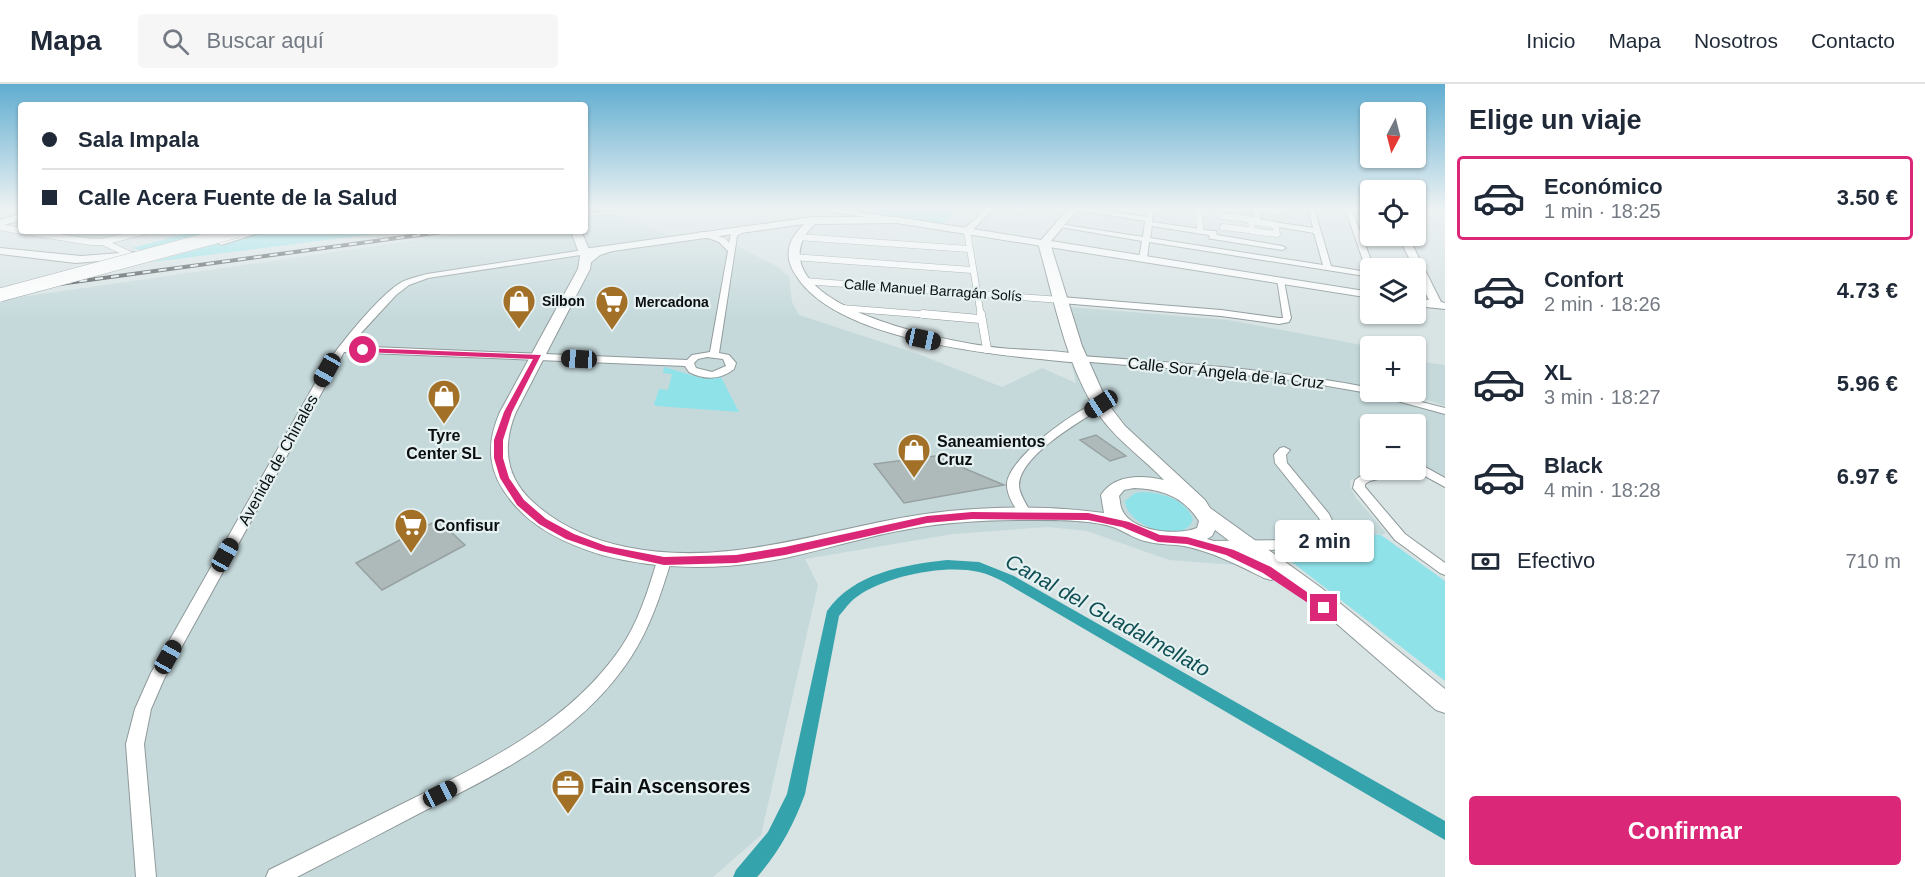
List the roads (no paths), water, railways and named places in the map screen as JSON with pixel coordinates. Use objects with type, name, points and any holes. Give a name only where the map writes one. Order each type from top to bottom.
[{"type":"main road","points":[[0,295],[186,245]]},
{"type":"main road","points":[[578,245],[538,357],[508,412],[498,440],[498,458],[505,478],[520,503],[542,521],[570,536],[604,549],[664,561],[736,559],[785,551],[927,520],[1026,515],[1067,515],[1106,519],[1125,524],[1158,539],[1196,543],[1253,562],[1357,630]]},
{"type":"main road","points":[[1045,245],[1081,359],[1101,404],[1149,458],[1205,513],[1307,587],[1445,703]]},
{"type":"main road","points":[[1134,482],[1150,470],[1152,465],[1149,458]]},
{"type":"main road","points":[[1125,524],[1116,516],[1109,501],[1110,495],[1118,486],[1134,482],[1156,484],[1188,497]]},
{"type":"main road","points":[[1067,515],[1094,509],[1109,501]]},
{"type":"main road","points":[[1196,543],[1208,526],[1205,513]]},
{"type":"street","points":[[108,245],[132,259],[178,245]]},
{"type":"street","points":[[76,260],[151,261],[209,245]]},
{"type":"street","name":"Avenida de Chinales","points":[[146,877],[135,744],[143,709],[157,678],[341,349],[393,293],[411,281],[428,276],[554,257],[575,245]]},
{"type":"street","points":[[554,257],[573,249],[576,245]]},
{"type":"street","name":"Avenida de Chinales","points":[[597,245],[614,247],[627,245]]},
{"type":"street","points":[[726,245],[730,249]]},
{"type":"street","points":[[714,354],[731,245]]},
{"type":"street","points":[[794,245],[793,257],[804,281],[841,308],[887,328],[923,339],[987,349],[1081,359]]},
{"type":"street","points":[[912,245],[969,249]]},
{"type":"street","points":[[969,245],[987,349]]},
{"type":"street","name":"Avenida de Chinales","points":[[1056,245],[1360,293]]},
{"type":"street","points":[[1143,259],[1146,245]]},
{"type":"street","points":[[1177,245],[1360,272]]},
{"type":"street","points":[[1213,270],[1214,245]]},
{"type":"street","points":[[1263,245],[1282,248]]},
{"type":"street","points":[[1281,245],[1284,261]]},
{"type":"street","points":[[1321,245],[1328,268]]},
{"type":"street","points":[[1408,246],[1441,306]]},
{"type":"street","points":[[0,251],[116,262]]},
{"type":"street","points":[[793,257],[972,270]]},
{"type":"street","name":"Calle Manuel Barragán Solís","points":[[804,281],[1061,300]]},
{"type":"street","points":[[1061,300],[1221,313],[1279,321],[1287,318],[1280,281]]},
{"type":"street","points":[[1426,304],[1441,306]]},
{"type":"street","points":[[841,308],[980,319]]},
{"type":"street","points":[[341,349],[689,363],[695,357],[714,354],[730,360],[731,367],[716,374],[702,374],[692,370],[689,363]]},
{"type":"street","name":"Calle Sor Ángela de la Cruz","points":[[1081,359],[1240,371],[1360,389]]},
{"type":"street","name":"Calle Sor Ángela de la Cruz","points":[[1412,402],[1445,411]]},
{"type":"street","points":[[1026,515],[1013,486],[1014,478],[1022,465],[1049,437],[1101,404]]},
{"type":"street","points":[[1196,543],[1303,544],[1323,540],[1331,531],[1325,517],[1281,463],[1280,455],[1284,450]]},
{"type":"street","points":[[1426,472],[1445,483]]},
{"type":"street","points":[[1363,480],[1359,483],[1359,488],[1400,537],[1445,570]]},
{"type":"street","points":[[276,877],[502,763],[568,716],[600,685],[625,654],[649,610],[664,561]]},
{"type":"waterway","name":"Canal del Guadalmellato","points":[[743,877],[774,839],[796,794],[832,615],[850,594],[869,583],[914,570],[947,565],[979,567],[1009,579],[1445,831]]},
{"type":"railway","points":[[0,292],[346,245]]},
{"type":"place","name":"Silbon","points":[[519,330]]},
{"type":"place","name":"Mercadona","points":[[612,331]]},
{"type":"place","name":"Tyre Center SL","points":[[444,425]]},
{"type":"place","name":"Saneamientos Cruz","points":[[914,479]]},
{"type":"place","name":"Confisur","points":[[411,554]]},
{"type":"place","name":"Fain Ascensores","points":[[568,815]]}]
